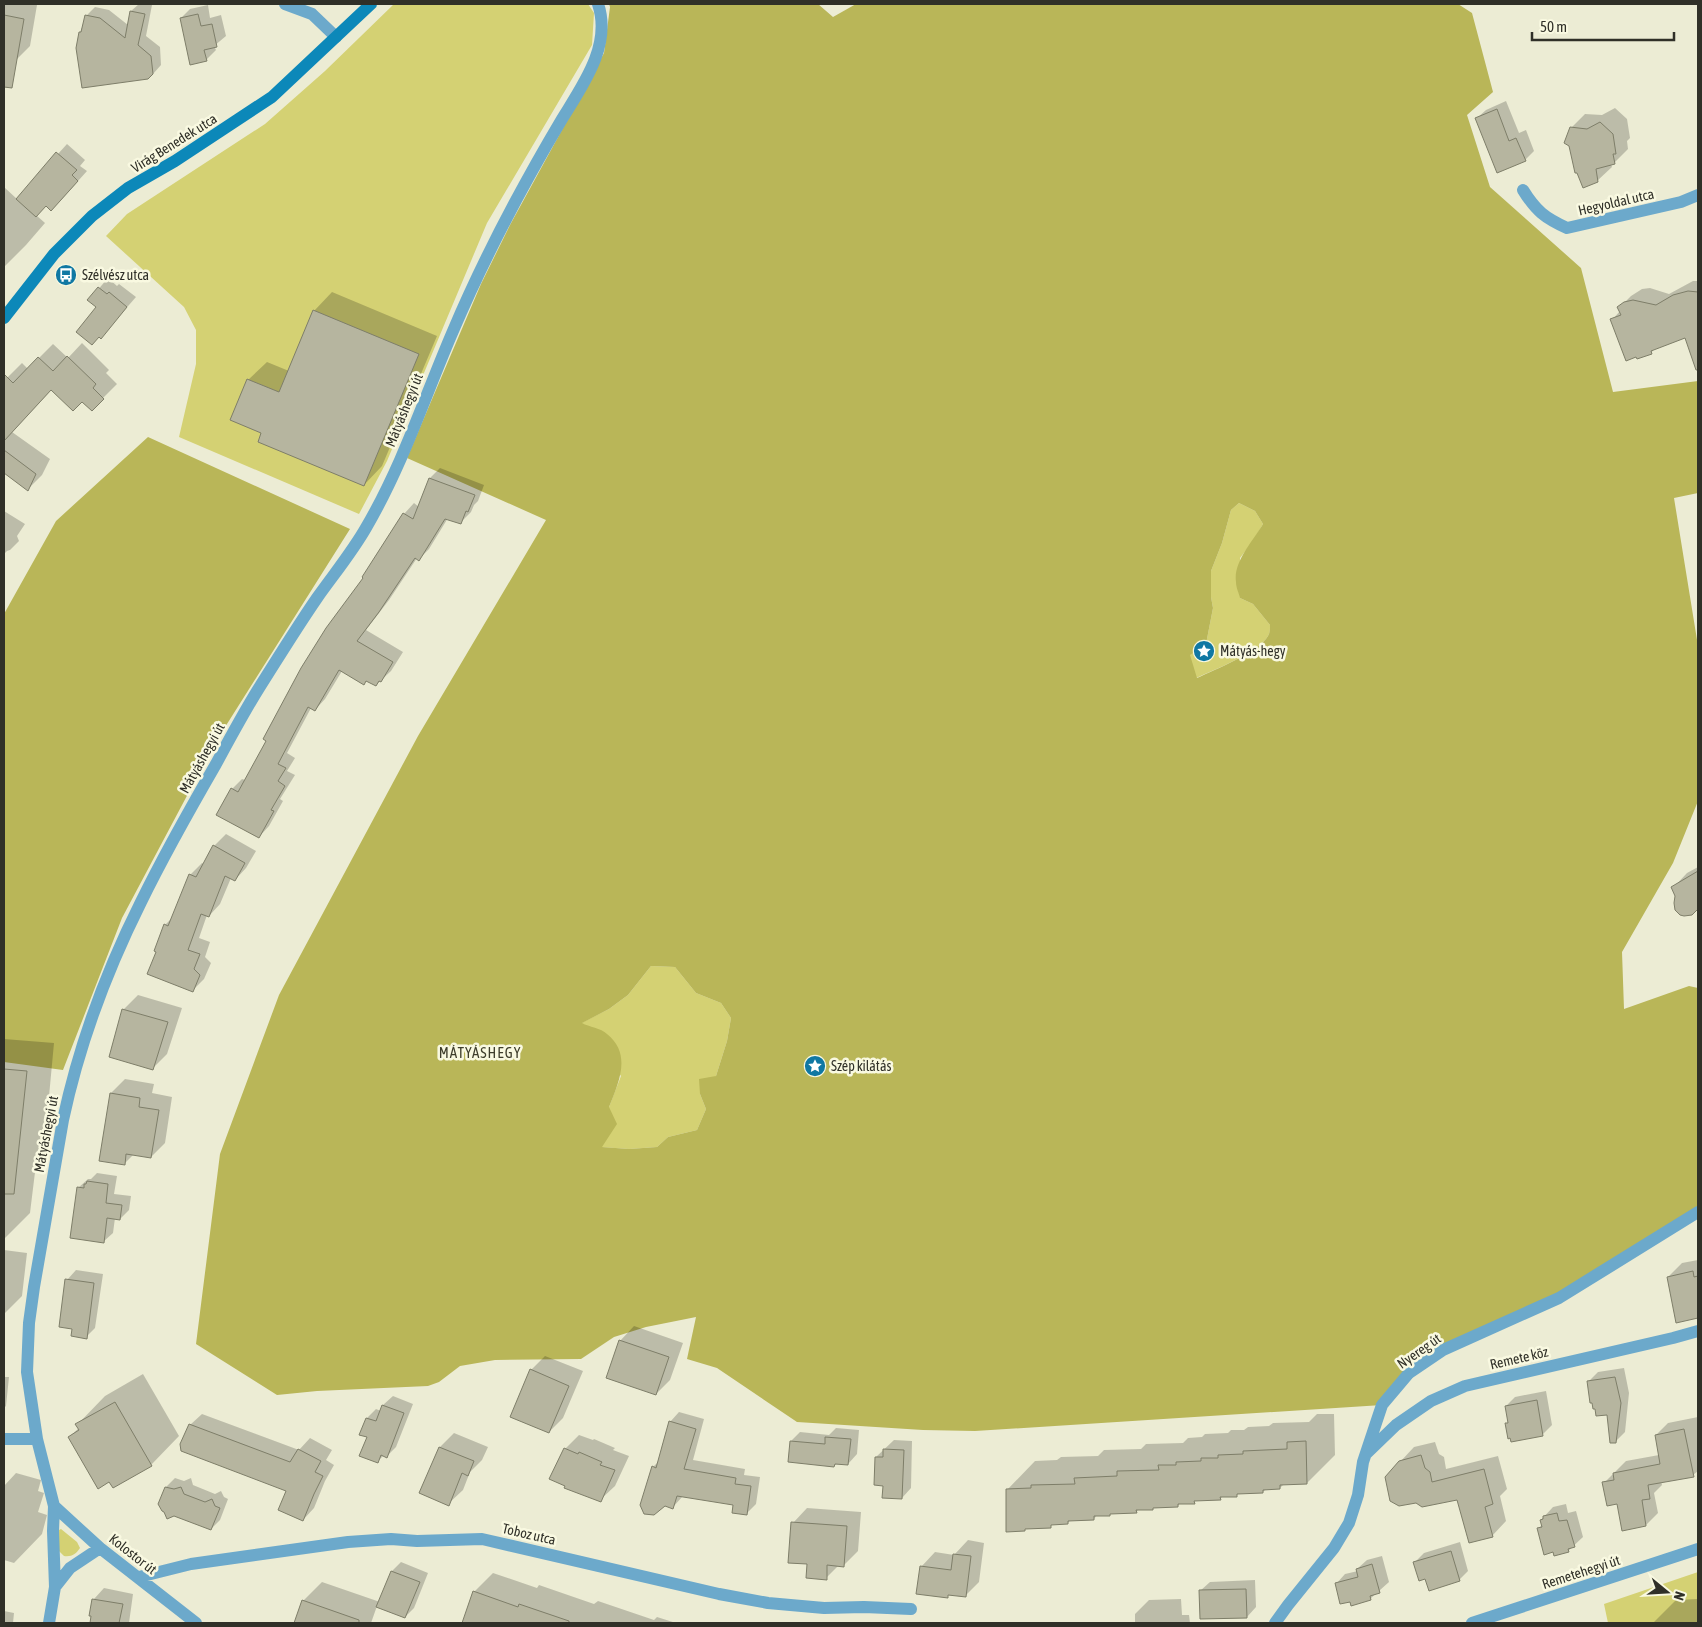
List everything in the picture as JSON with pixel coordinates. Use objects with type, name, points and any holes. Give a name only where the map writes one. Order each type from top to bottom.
[{"type":"street","points":[[285,4],[312,14],[336,37]]},
{"type":"street","name":"Virág Benedek utca","points":[[4,318],[54,254],[92,216],[128,188],[183,156],[272,97],[371,4]]},
{"type":"street","name":"Mátyáshegyi út","points":[[49,1623],[55,1587],[54,1506],[37,1439],[27,1372],[29,1323],[69,1091],[89,1026],[140,902],[257,691],[368,525],[398,465],[454,329],[497,234],[593,64],[602,40],[602,24],[598,4]]},
{"type":"street","name":"Hegyoldal utca","points":[[1523,190],[1534,208],[1554,222],[1567,228],[1681,202],[1698,195]]},
{"type":"street","name":"Nyereg út","points":[[1275,1623],[1334,1548],[1349,1523],[1358,1495],[1363,1462],[1382,1405],[1409,1373],[1443,1350],[1559,1298],[1698,1212]]},
{"type":"street","name":"Remete köz","points":[[1365,1455],[1396,1425],[1431,1401],[1465,1386],[1698,1331]]},
{"type":"street","points":[[4,1439],[37,1439]]},
{"type":"street","name":"Kolostor út","points":[[54,1506],[100,1548],[196,1623]]},
{"type":"street","name":"Toboz utca","points":[[139,1577],[191,1564],[348,1542],[391,1539],[417,1541],[482,1539],[719,1594],[768,1603],[824,1608],[911,1609]]},
{"type":"street","name":"Mátyáshegyi út","points":[[55,1587],[70,1568],[100,1548]]},
{"type":"street","name":"Remetehegyi út","points":[[1472,1623],[1698,1549]]},
{"type":"shaded area","points":[[394,4],[588,4],[594,13],[592,45],[487,223],[387,461],[359,514],[179,437],[196,364],[196,330],[184,307],[106,236],[127,214],[265,124],[325,71]]},
{"type":"shaded area","points":[[609,4],[818,4],[833,17],[856,4],[1458,4],[1472,13],[1493,92],[1467,115],[1490,187],[1581,268],[1613,392],[1698,381],[1698,493],[1674,498],[1698,646],[1698,801],[1673,863],[1622,952],[1624,1009],[1689,986],[1698,988],[1698,1212],[1559,1298],[1443,1350],[1382,1405],[975,1431],[923,1430],[797,1422],[717,1368],[687,1359],[696,1317],[646,1327],[614,1337],[581,1359],[495,1360],[460,1366],[439,1382],[428,1386],[317,1391],[277,1395],[196,1344],[220,1154],[279,995],[418,736],[546,520],[407,458],[481,284],[510,225],[604,53]],"holes":[[[1239,503],[1255,511],[1263,524],[1241,559],[1236,574],[1236,586],[1240,598],[1253,604],[1270,625],[1270,632],[1256,648],[1197,678],[1190,655],[1206,644],[1213,608],[1211,571],[1222,543],[1231,510]],[[651,966],[675,967],[696,993],[721,1003],[731,1018],[727,1041],[716,1076],[699,1079],[700,1094],[706,1109],[697,1130],[668,1137],[657,1147],[629,1149],[602,1147],[617,1124],[609,1107],[619,1078],[621,1059],[615,1042],[607,1034],[602,1030],[582,1023],[609,1009],[628,995]]]},
{"type":"shaded area","points":[[148,437],[350,529],[215,743],[122,918],[63,1070],[4,1062],[4,614],[56,521]]},
{"type":"shaded area","points":[[1239,503],[1255,511],[1263,524],[1240,558],[1240,598],[1253,604],[1270,625],[1270,632],[1263,642],[1246,654],[1196,678],[1189,655],[1206,644],[1213,608],[1211,571],[1222,543],[1231,510]]},
{"type":"shaded area","points":[[651,966],[675,967],[696,993],[721,1003],[731,1018],[727,1041],[716,1076],[700,1094],[706,1109],[697,1130],[668,1137],[657,1147],[629,1149],[601,1147],[609,1107],[621,1076],[581,1023],[609,1009],[628,995]]},
{"type":"shaded area","points":[[61,1529],[77,1542],[80,1548],[74,1555],[64,1556],[59,1551],[59,1530]]},
{"type":"shaded area","points":[[1698,1572],[1698,1623],[1608,1623],[1604,1604]]},
{"type":"building","points":[[130,11],[145,14],[138,45],[151,56],[153,74],[148,79],[82,88],[76,48],[85,15],[100,18],[125,38]]},
{"type":"building","points":[[198,14],[201,26],[212,24],[217,47],[204,50],[207,61],[190,65],[180,18]]},
{"type":"building","points":[[4,15],[24,19],[12,88],[4,87]]},
{"type":"building","points":[[1497,109],[1509,141],[1516,138],[1526,161],[1497,173],[1475,118]]},
{"type":"building","points":[[1600,122],[1613,134],[1616,154],[1613,154],[1615,164],[1596,169],[1598,182],[1583,188],[1577,173],[1575,173],[1569,146],[1564,143],[1570,127],[1587,129]]},
{"type":"building","points":[[56,152],[77,170],[72,175],[78,181],[51,211],[46,206],[36,217],[16,199]]},
{"type":"building","points":[[98,287],[107,294],[109,292],[127,307],[101,339],[99,337],[92,345],[76,332],[96,307],[87,300]]},
{"type":"building","points":[[1688,291],[1698,292],[1698,370],[1696,370],[1685,338],[1651,351],[1652,354],[1626,361],[1610,319],[1621,315],[1617,307],[1624,302],[1633,300],[1656,305],[1673,295]]},
{"type":"building","points":[[313,310],[419,354],[364,486],[258,442],[261,433],[230,420],[247,379],[279,392]]},
{"type":"building","points":[[67,356],[96,384],[93,388],[104,399],[92,411],[82,402],[73,411],[51,390],[4,441],[4,374],[13,383],[38,357],[53,371]]},
{"type":"building","points":[[4,450],[36,474],[28,491],[4,473]]},
{"type":"building","points":[[429,478],[475,495],[461,524],[445,519],[419,561],[415,558],[357,641],[393,662],[381,682],[379,681],[376,686],[366,681],[364,685],[339,670],[315,711],[308,707],[278,764],[286,768],[278,781],[285,786],[271,810],[274,811],[259,838],[216,815],[231,788],[238,792],[266,741],[263,739],[301,668],[326,628],[363,578],[403,513],[413,519]]},
{"type":"building","points":[[213,845],[245,863],[235,881],[225,876],[209,917],[201,914],[188,950],[200,954],[194,969],[200,975],[193,992],[147,974],[164,924],[168,926],[189,874],[196,877]]},
{"type":"building","points":[[1698,871],[1698,909],[1692,915],[1680,915],[1675,910],[1675,896],[1671,887]]},
{"type":"building","points":[[122,1009],[168,1022],[153,1070],[109,1057]]},
{"type":"building","points":[[4,1069],[27,1071],[14,1194],[4,1194]]},
{"type":"building","points":[[110,1093],[140,1098],[139,1107],[159,1110],[151,1158],[126,1154],[125,1165],[99,1161]]},
{"type":"building","points":[[87,1181],[108,1184],[106,1203],[122,1205],[120,1220],[107,1218],[104,1243],[70,1238],[77,1187],[84,1188],[84,1184]]},
{"type":"building","points":[[1693,1271],[1694,1277],[1698,1276],[1698,1318],[1676,1323],[1667,1277]]},
{"type":"building","points":[[65,1279],[94,1283],[87,1339],[71,1336],[72,1329],[59,1327]]},
{"type":"building","points":[[619,1340],[669,1357],[656,1395],[606,1378]]},
{"type":"building","points":[[530,1369],[569,1386],[549,1433],[510,1417]]},
{"type":"building","points":[[1615,1377],[1621,1403],[1616,1443],[1610,1443],[1607,1415],[1596,1416],[1595,1409],[1593,1409],[1592,1403],[1590,1403],[1587,1381]]},
{"type":"building","points":[[1537,1400],[1543,1436],[1511,1442],[1510,1438],[1508,1439],[1505,1423],[1508,1423],[1505,1406]]},
{"type":"building","points":[[115,1402],[152,1466],[113,1488],[109,1482],[98,1489],[68,1437],[79,1430],[75,1424]]},
{"type":"building","points":[[382,1405],[404,1413],[387,1458],[381,1455],[378,1463],[359,1456],[367,1437],[359,1435],[366,1418],[376,1421]]},
{"type":"building","points":[[669,1421],[696,1429],[684,1469],[736,1478],[735,1484],[751,1486],[747,1515],[732,1513],[733,1505],[677,1496],[673,1509],[665,1506],[654,1515],[644,1514],[640,1505],[652,1466],[656,1468]]},
{"type":"building","points":[[189,1424],[290,1462],[298,1449],[321,1461],[315,1472],[323,1476],[303,1521],[278,1510],[286,1491],[181,1451],[180,1444]]},
{"type":"building","points":[[1684,1429],[1694,1477],[1648,1485],[1650,1499],[1642,1500],[1646,1526],[1622,1531],[1617,1504],[1607,1506],[1602,1482],[1614,1480],[1613,1473],[1660,1464],[1655,1435]]},
{"type":"building","points":[[825,1437],[851,1439],[848,1465],[835,1464],[834,1467],[788,1462],[790,1441],[825,1444]]},
{"type":"building","points":[[1306,1441],[1307,1484],[1280,1485],[1280,1489],[1263,1490],[1263,1493],[1237,1494],[1237,1497],[1220,1497],[1221,1500],[1194,1501],[1195,1504],[1178,1504],[1178,1507],[1136,1510],[1137,1513],[1110,1514],[1110,1516],[1094,1516],[1094,1520],[1068,1521],[1068,1524],[1051,1525],[1051,1528],[1006,1532],[1006,1489],[1031,1488],[1031,1485],[1075,1484],[1074,1478],[1117,1476],[1117,1471],[1159,1470],[1158,1465],[1176,1465],[1176,1462],[1201,1461],[1201,1458],[1218,1458],[1218,1455],[1243,1454],[1243,1451],[1287,1449],[1287,1442]]},
{"type":"building","points":[[439,1447],[474,1461],[468,1476],[462,1473],[449,1506],[419,1493]]},
{"type":"building","points":[[564,1448],[578,1454],[579,1452],[602,1462],[600,1465],[615,1470],[601,1502],[564,1488],[565,1486],[549,1479]]},
{"type":"building","points":[[883,1449],[904,1450],[902,1499],[882,1498],[883,1486],[874,1485],[875,1457],[883,1457]]},
{"type":"building","points":[[1421,1455],[1425,1468],[1430,1472],[1432,1482],[1484,1469],[1493,1504],[1485,1507],[1493,1537],[1469,1543],[1457,1500],[1422,1507],[1416,1503],[1399,1506],[1390,1501],[1385,1477],[1399,1461]]},
{"type":"building","points":[[165,1487],[174,1489],[181,1487],[184,1494],[205,1502],[212,1499],[215,1506],[220,1508],[211,1530],[174,1516],[167,1519],[158,1504]]},
{"type":"building","points":[[1557,1513],[1559,1521],[1567,1520],[1575,1547],[1568,1549],[1569,1552],[1554,1556],[1553,1552],[1544,1555],[1537,1528],[1542,1527],[1540,1520],[1543,1519],[1543,1516]]},
{"type":"building","points":[[791,1522],[847,1526],[844,1567],[827,1565],[827,1580],[806,1578],[807,1564],[788,1563]]},
{"type":"building","points":[[1451,1551],[1460,1581],[1429,1591],[1425,1579],[1419,1581],[1413,1562]]},
{"type":"building","points":[[953,1554],[971,1556],[966,1597],[948,1595],[948,1598],[916,1594],[920,1566],[951,1570]]},
{"type":"building","points":[[1372,1564],[1380,1593],[1370,1596],[1371,1600],[1351,1606],[1350,1602],[1340,1604],[1335,1583],[1358,1577],[1356,1569]]},
{"type":"building","points":[[391,1571],[420,1582],[405,1618],[376,1607]]},
{"type":"building","points":[[1246,1589],[1247,1618],[1200,1619],[1199,1590]]},
{"type":"building","points":[[473,1591],[518,1607],[519,1604],[569,1621],[569,1623],[462,1623]]},
{"type":"building","points":[[92,1599],[123,1604],[119,1623],[90,1623],[91,1616],[89,1616]]},
{"type":"building","points":[[302,1600],[359,1620],[359,1623],[294,1623]]},
{"type":"place","name":"Szélvész utca","points":[[66,275]]},
{"type":"place","name":"Mátyás-hegy","points":[[1204,651]]},
{"type":"place","name":"Szép kilátás","points":[[815,1066]]},
{"type":"district","name":"MÁTYÁSHEGY","points":[[480,1052]]}]
